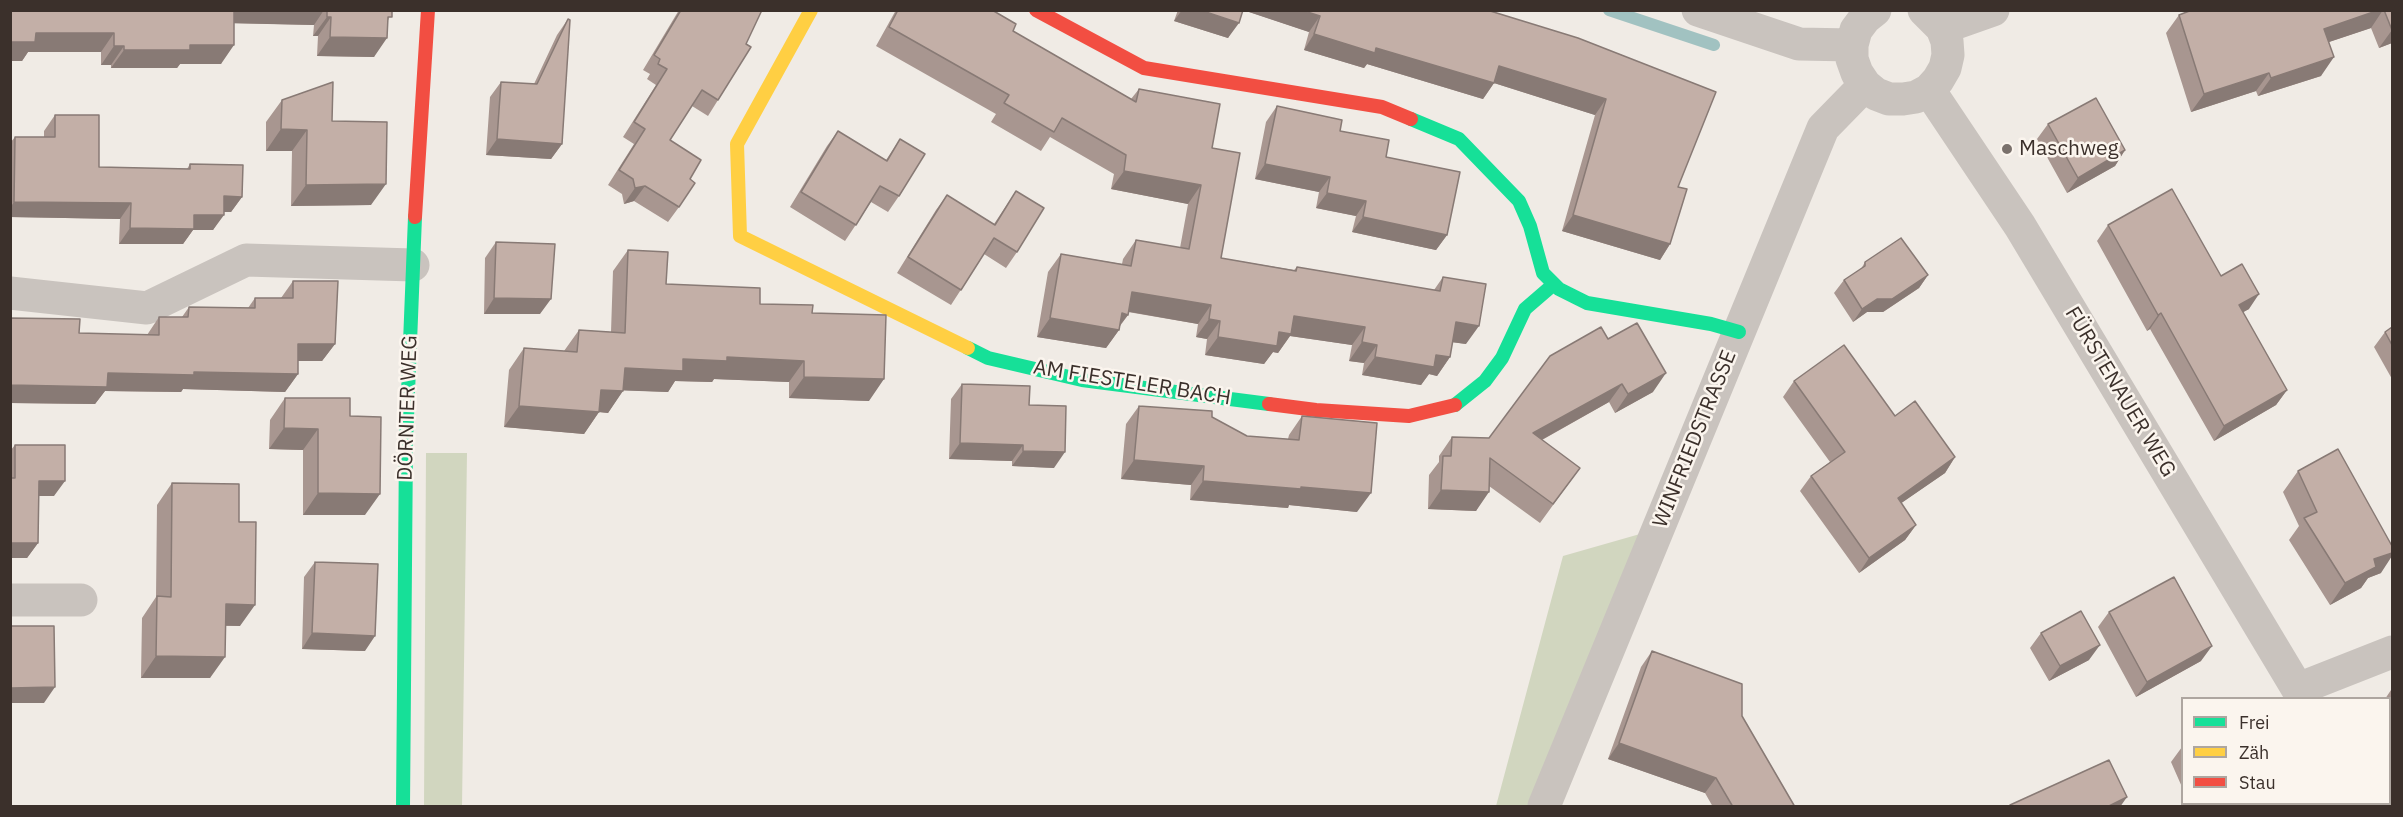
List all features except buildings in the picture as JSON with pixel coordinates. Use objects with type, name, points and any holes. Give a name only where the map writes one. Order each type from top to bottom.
[{"type":"street","name":"DÖRNTER WEG","points":[[403,807],[406,443],[413,265],[428,10]]},
{"type":"street","name":"AM FIESTELER BACH","points":[[811,10],[736,144],[740,236],[988,358],[1082,380],[1316,410],[1409,416],[1453,407],[1485,381],[1502,358],[1525,309],[1554,284]]},
{"type":"street","points":[[1036,10],[1144,68],[1382,107],[1459,139],[1519,201],[1530,226],[1543,273],[1559,289],[1587,303],[1711,324],[1739,332]]},
{"type":"street","points":[[1698,10],[1799,44],[1852,45]]},
{"type":"street","points":[[1875,10],[1856,30],[1852,45],[1852,59],[1865,85],[1876,94],[1889,99],[1916,97],[1929,90],[1945,68],[1948,55],[1947,41],[1933,19],[1993,10]]},
{"type":"street","name":"WINFRIEDSTRASSE","points":[[1544,807],[1823,128],[1865,85]]},
{"type":"street","name":"FÜRSTENAUER WEG","points":[[1929,90],[2020,226],[2300,694]]},
{"type":"street","points":[[10,293],[147,308],[246,260],[413,265]]},
{"type":"street","points":[[10,600],[81,600]]},
{"type":"street","points":[[2300,694],[2392,652]]},
{"type":"green space","points":[[426,453],[467,453],[462,806],[424,806]]},
{"type":"green space","points":[[1640,534],[1529,806],[1496,806],[1563,556]]},
{"type":"waterway","points":[[1609,10],[1714,45]]},
{"type":"traffic: fast","points":[[1411,119],[1459,139],[1519,201],[1530,226],[1543,273],[1559,289],[1587,303],[1711,324],[1739,332]]},
{"type":"traffic: fast","points":[[403,806],[406,443],[415,217]]},
{"type":"traffic: fast","points":[[1455,405],[1485,381],[1502,358],[1525,309],[1554,284]]},
{"type":"traffic: fast","points":[[968,348],[988,358],[1082,380],[1269,404]]},
{"type":"traffic: slow","points":[[811,10],[737,144],[740,236],[968,348]]},
{"type":"traffic: jam","points":[[415,217],[428,10]]},
{"type":"traffic: jam","points":[[1036,10],[1144,68],[1382,107],[1411,119]]},
{"type":"traffic: jam","points":[[1269,404],[1316,410],[1409,416],[1455,405]]},
{"type":"place","name":"Maschweg","points":[[2007,149]]}]
